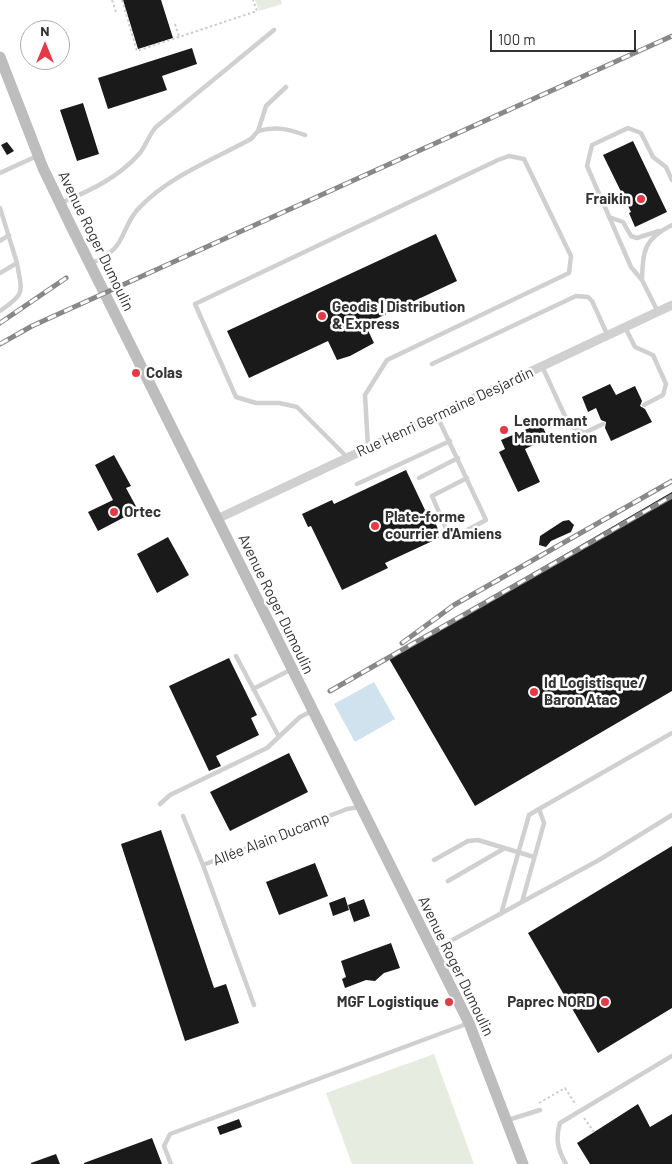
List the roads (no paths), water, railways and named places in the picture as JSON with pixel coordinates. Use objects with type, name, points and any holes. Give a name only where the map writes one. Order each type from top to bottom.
[{"type":"main road","name":"Avenue Roger Dumoulin","points":[[0,57],[38,155],[60,203],[469,1023],[523,1164]]},
{"type":"street","name":"Rue Henri Germaine Desjardin","points":[[217,519],[672,305]]},
{"type":"lane","points":[[60,203],[100,186],[119,174],[141,151],[148,136],[156,127],[274,30]]},
{"type":"lane","points":[[258,132],[266,106],[286,87]]},
{"type":"lane","points":[[90,264],[114,249],[122,238],[124,229],[132,215],[164,186],[251,139],[258,132],[271,127],[281,127],[306,135]]},
{"type":"lane","points":[[658,312],[642,280],[631,267],[587,166],[592,146],[628,128],[641,133],[653,157],[666,167],[672,180]]},
{"type":"lane","points":[[0,173],[38,155]]},
{"type":"lane","points":[[348,458],[297,407],[279,403],[256,403],[236,397],[195,304],[498,160],[509,156],[524,159],[572,256],[569,273],[387,360],[365,395],[368,448]]},
{"type":"lane","points":[[0,208],[17,262],[21,290],[19,298],[0,311]]},
{"type":"lane","points":[[609,217],[623,222],[630,236],[638,238],[672,225]]},
{"type":"lane","points":[[642,280],[645,248],[660,231]]},
{"type":"lane","points":[[0,240],[9,235]]},
{"type":"lane","points":[[0,273],[17,262]]},
{"type":"lane","points":[[432,364],[576,296],[588,297],[592,301],[608,336]]},
{"type":"lane","points":[[625,327],[634,347],[653,355],[666,384],[663,395],[644,405]]},
{"type":"lane","points":[[542,366],[569,425],[584,433],[603,424]]},
{"type":"lane","points":[[437,416],[450,441],[458,458],[486,520],[456,536],[449,535],[432,496],[467,478]]},
{"type":"lane","points":[[357,484],[450,441]]},
{"type":"lane","points":[[419,478],[458,458]]},
{"type":"lane","points":[[236,656],[279,737]]},
{"type":"lane","points":[[253,689],[292,669]]},
{"type":"lane","points":[[160,804],[170,795],[267,748],[300,717],[313,711]]},
{"type":"lane","points":[[501,914],[529,815],[672,733]]},
{"type":"lane","name":"Allée Alain Ducamp","points":[[183,816],[203,865],[362,806]]},
{"type":"lane","points":[[522,902],[544,823],[539,809]]},
{"type":"lane","points":[[433,950],[599,860],[672,815]]},
{"type":"lane","points":[[434,860],[468,841],[478,840],[534,857]]},
{"type":"lane","points":[[448,881],[506,848]]},
{"type":"lane","points":[[203,865],[254,1005]]},
{"type":"lane","points":[[171,1164],[164,1146],[170,1134],[469,1023]]},
{"type":"lane","points":[[566,1164],[558,1151],[556,1134],[560,1123],[672,1056]]},
{"type":"lane","points":[[507,1121],[540,1110]]},
{"type":"water","points":[[374,682],[395,719],[355,742],[334,704]]},
{"type":"railway","points":[[0,344],[32,326],[672,36]]},
{"type":"railway","points":[[0,323],[66,278]]},
{"type":"railway","points":[[402,643],[454,605],[672,481]]},
{"type":"railway","points":[[330,691],[672,496]]},
{"type":"place","name":"Fraikin","points":[[641,199]]},
{"type":"place","name":"Geodis | Distribution & Express","points":[[322,316]]},
{"type":"place","name":"Colas","points":[[136,373]]},
{"type":"place","name":"Lenormant Manutention","points":[[504,430]]},
{"type":"place","name":"Ortec","points":[[114,512]]},
{"type":"place","name":"Plate-forme courrier d'Amiens","points":[[375,526]]},
{"type":"place","name":"Id Logistisque/ Baron Atac","points":[[534,692]]},
{"type":"place","name":"MGF Logistique","points":[[449,1002]]},
{"type":"place","name":"Paprec NORD","points":[[605,1002]]}]
